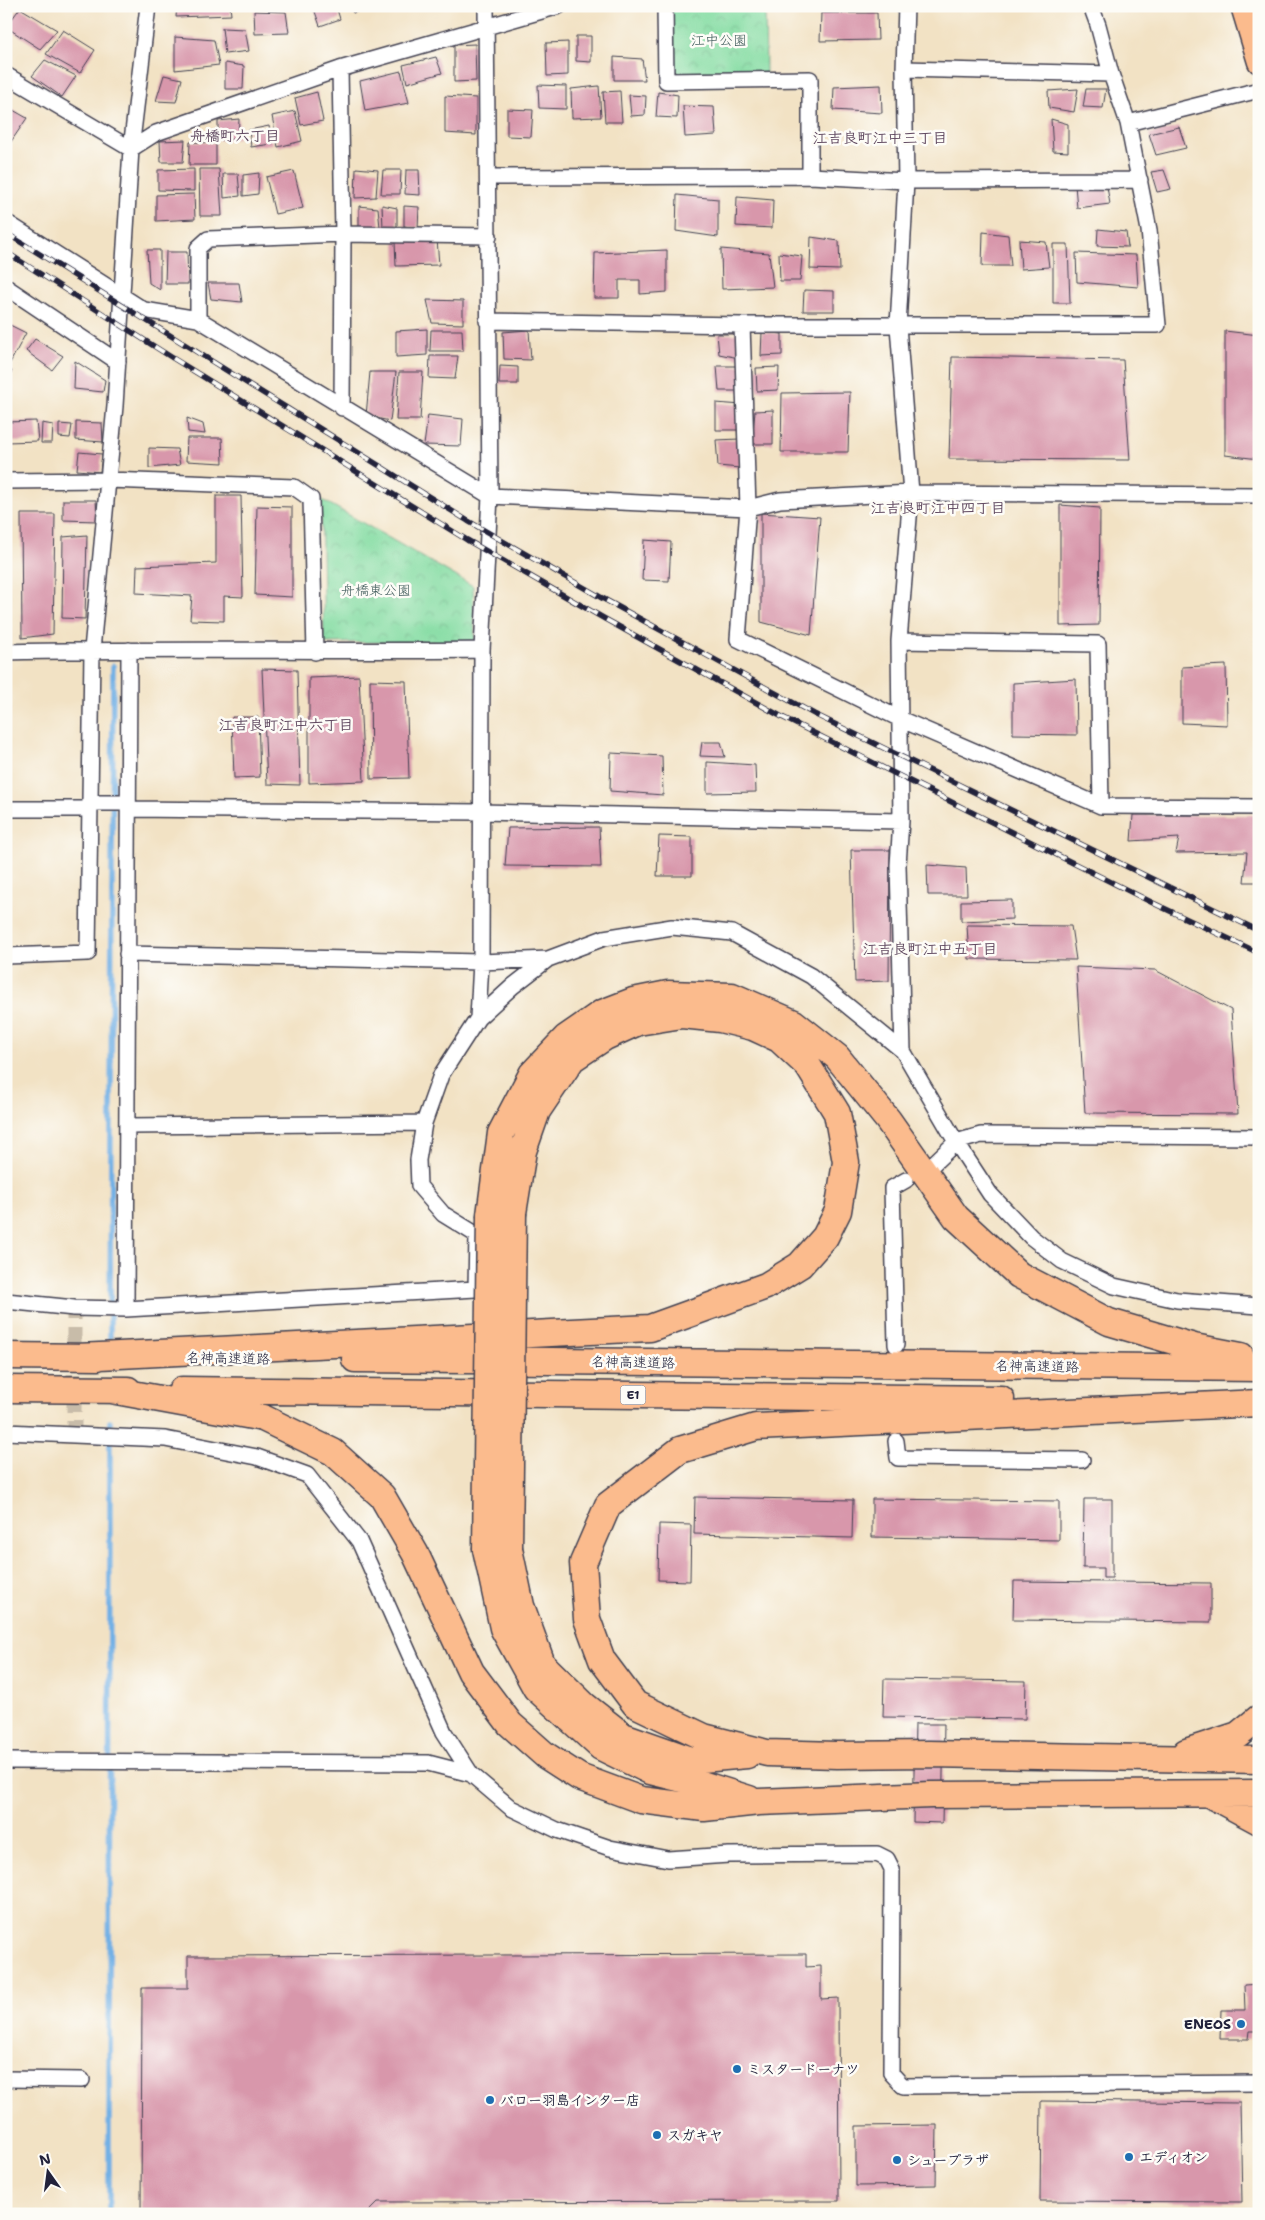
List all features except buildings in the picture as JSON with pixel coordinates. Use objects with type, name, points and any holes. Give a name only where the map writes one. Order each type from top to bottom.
[{"type":"highway","points":[[759,1802],[698,1783],[650,1771],[601,1747],[536,1688],[503,1628],[498,1549],[502,1214],[501,1133],[532,1074],[566,1038],[602,1013],[632,1001],[668,994],[732,996],[794,1023],[837,1057],[888,1120],[956,1218],[1019,1275],[1109,1322],[1194,1347],[1259,1358]]},
{"type":"highway","points":[[80,1357],[650,1328],[766,1286],[800,1265],[825,1237],[838,1211],[846,1162],[837,1113],[808,1066],[779,1039],[753,1027],[720,1019],[682,1015],[638,1022],[605,1037],[572,1059],[537,1111],[502,1214]]},
{"type":"highway","name":"名神高速道路","points":[[6,1356],[1259,1368]]},
{"type":"highway","name":"E1","points":[[6,1389],[1259,1402]]},
{"type":"highway","points":[[111,1390],[263,1418],[333,1452],[382,1496],[416,1554],[471,1672],[510,1724],[545,1755],[579,1777],[641,1800],[704,1808],[759,1802],[931,1795],[1259,1793]]},
{"type":"highway","points":[[767,1753],[704,1737],[635,1704],[602,1660],[587,1619],[583,1563],[608,1505],[680,1450],[756,1427],[1259,1402]]},
{"type":"highway","points":[[498,1549],[542,1664],[585,1706],[623,1736],[691,1760],[767,1753],[1259,1760]]},
{"type":"highway","points":[[1166,1758],[1238,1736],[1259,1718]]},
{"type":"highway","points":[[1207,1793],[1259,1821]]},
{"type":"main road","points":[[1242,6],[1259,62]]},
{"type":"street","points":[[6,956],[88,953],[93,805],[92,650],[109,480],[131,149],[148,6]]},
{"type":"street","points":[[478,1018],[481,962],[482,650],[490,496],[487,321],[489,177],[486,6]]},
{"type":"street","points":[[131,149],[156,133],[340,68],[559,6]]},
{"type":"street","points":[[665,6],[666,81],[810,79],[810,176]]},
{"type":"street","points":[[903,1051],[898,864],[900,821],[899,641],[911,493],[898,326],[906,180],[904,69],[906,6]]},
{"type":"street","points":[[487,321],[898,326],[1158,325],[1149,230],[1128,123],[1110,74],[1098,25],[1090,6]]},
{"type":"street","points":[[340,68],[343,234],[342,408]]},
{"type":"street","points":[[904,69],[1110,74]]},
{"type":"street","points":[[6,75],[131,149]]},
{"type":"street","points":[[1128,123],[1259,90]]},
{"type":"street","points":[[489,177],[810,176],[906,180],[1140,180]]},
{"type":"street","points":[[6,222],[144,310],[198,319],[490,496],[748,508],[780,500],[911,493],[1259,495]]},
{"type":"street","points":[[198,319],[198,248],[208,239],[343,234],[489,236]]},
{"type":"street","points":[[6,287],[118,362]]},
{"type":"street","points":[[742,325],[748,508],[738,639],[900,720],[1102,806],[1259,807]]},
{"type":"street","points":[[6,481],[109,480],[294,487],[311,500],[315,652]]},
{"type":"street","points":[[899,641],[1098,644],[1102,806]]},
{"type":"street","points":[[6,652],[92,650],[315,652],[482,650]]},
{"type":"street","points":[[124,1309],[128,1126],[126,805],[129,650]]},
{"type":"street","points":[[6,809],[126,805],[900,821]]},
{"type":"street","points":[[6,1301],[124,1309],[476,1289],[477,1235],[443,1214],[419,1186],[418,1160],[424,1124],[441,1075],[478,1018],[513,986],[548,959],[604,938],[672,927],[732,933],[811,976],[903,1051],[956,1142],[990,1194],[1030,1237],[1062,1261],[1114,1286],[1177,1300],[1259,1306]]},
{"type":"street","points":[[127,954],[481,962],[548,959]]},
{"type":"street","points":[[128,1126],[424,1124]]},
{"type":"street","points":[[933,1164],[956,1142],[981,1135],[1259,1137]]},
{"type":"street","points":[[896,1345],[892,1188],[906,1180]]},
{"type":"street","points":[[6,1432],[164,1439],[256,1456],[307,1476],[360,1541],[444,1732],[471,1774],[511,1808],[557,1830],[610,1848],[668,1859],[729,1855],[877,1854],[887,1859],[892,1869],[891,2073],[903,2086],[1259,2083]]},
{"type":"street","points":[[896,1441],[898,1458],[1082,1460]]},
{"type":"street","points":[[6,1761],[428,1763],[471,1774]]},
{"type":"street","points":[[6,2079],[82,2080]]},
{"type":"green space","name":"江中公園","points":[[672,6],[765,6],[766,73],[672,74]]},
{"type":"green space","name":"舟橋東公園","points":[[321,499],[473,586],[475,641],[324,643]]},
{"type":"waterway","points":[[110,1338],[113,666]]},
{"type":"waterway","points":[[109,2214],[110,1422]]},
{"type":"tunnel","points":[[74,1308],[74,1435]]},
{"type":"railway","points":[[6,233],[468,521],[602,598],[814,714],[1259,931]]},
{"type":"railway","points":[[6,252],[171,357],[467,540],[605,619],[784,718],[1151,902],[1259,953]]},
{"type":"place","name":"ENEOS","points":[[1241,2024]]},
{"type":"place","name":"ミスタードーナツ","points":[[737,2069]]},
{"type":"place","name":"バロー羽島インター店","points":[[490,2100]]},
{"type":"place","name":"スガキヤ","points":[[657,2135]]},
{"type":"place","name":"エディオン","points":[[1129,2157]]},
{"type":"place","name":"シュープラザ","points":[[897,2160]]},
{"type":"district","name":"舟橋町六丁目","points":[[235,136]]},
{"type":"district","name":"江吉良町江中三丁目","points":[[880,138]]},
{"type":"district","name":"江吉良町江中四丁目","points":[[938,508]]},
{"type":"district","name":"江吉良町江中六丁目","points":[[286,725]]},
{"type":"district","name":"江吉良町江中五丁目","points":[[930,949]]}]
